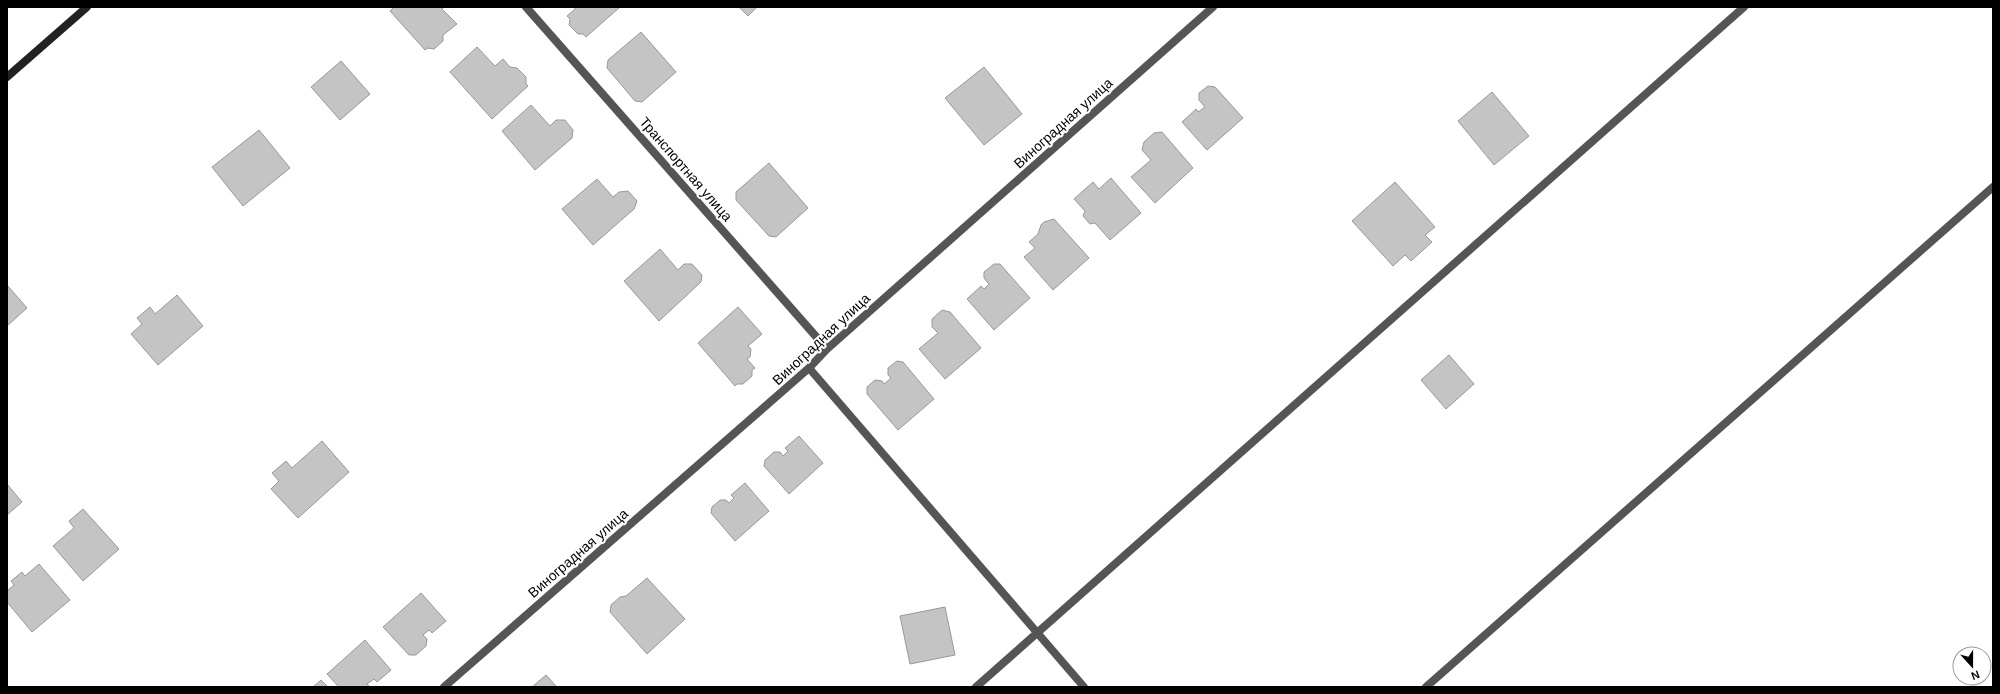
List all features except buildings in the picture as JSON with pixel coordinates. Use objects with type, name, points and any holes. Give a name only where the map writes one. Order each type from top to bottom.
[{"type":"street","points":[[7,77],[87,7]]},
{"type":"street","name":"Транспортная улица","points":[[526,7],[827,349]]},
{"type":"street","name":"Виноградная улица","points":[[444,687],[809,368],[827,349],[1213,7]]},
{"type":"street","points":[[976,687],[1744,7]]},
{"type":"street","points":[[1426,687],[1993,187]]},
{"type":"street","points":[[809,368],[1084,687]]}]
